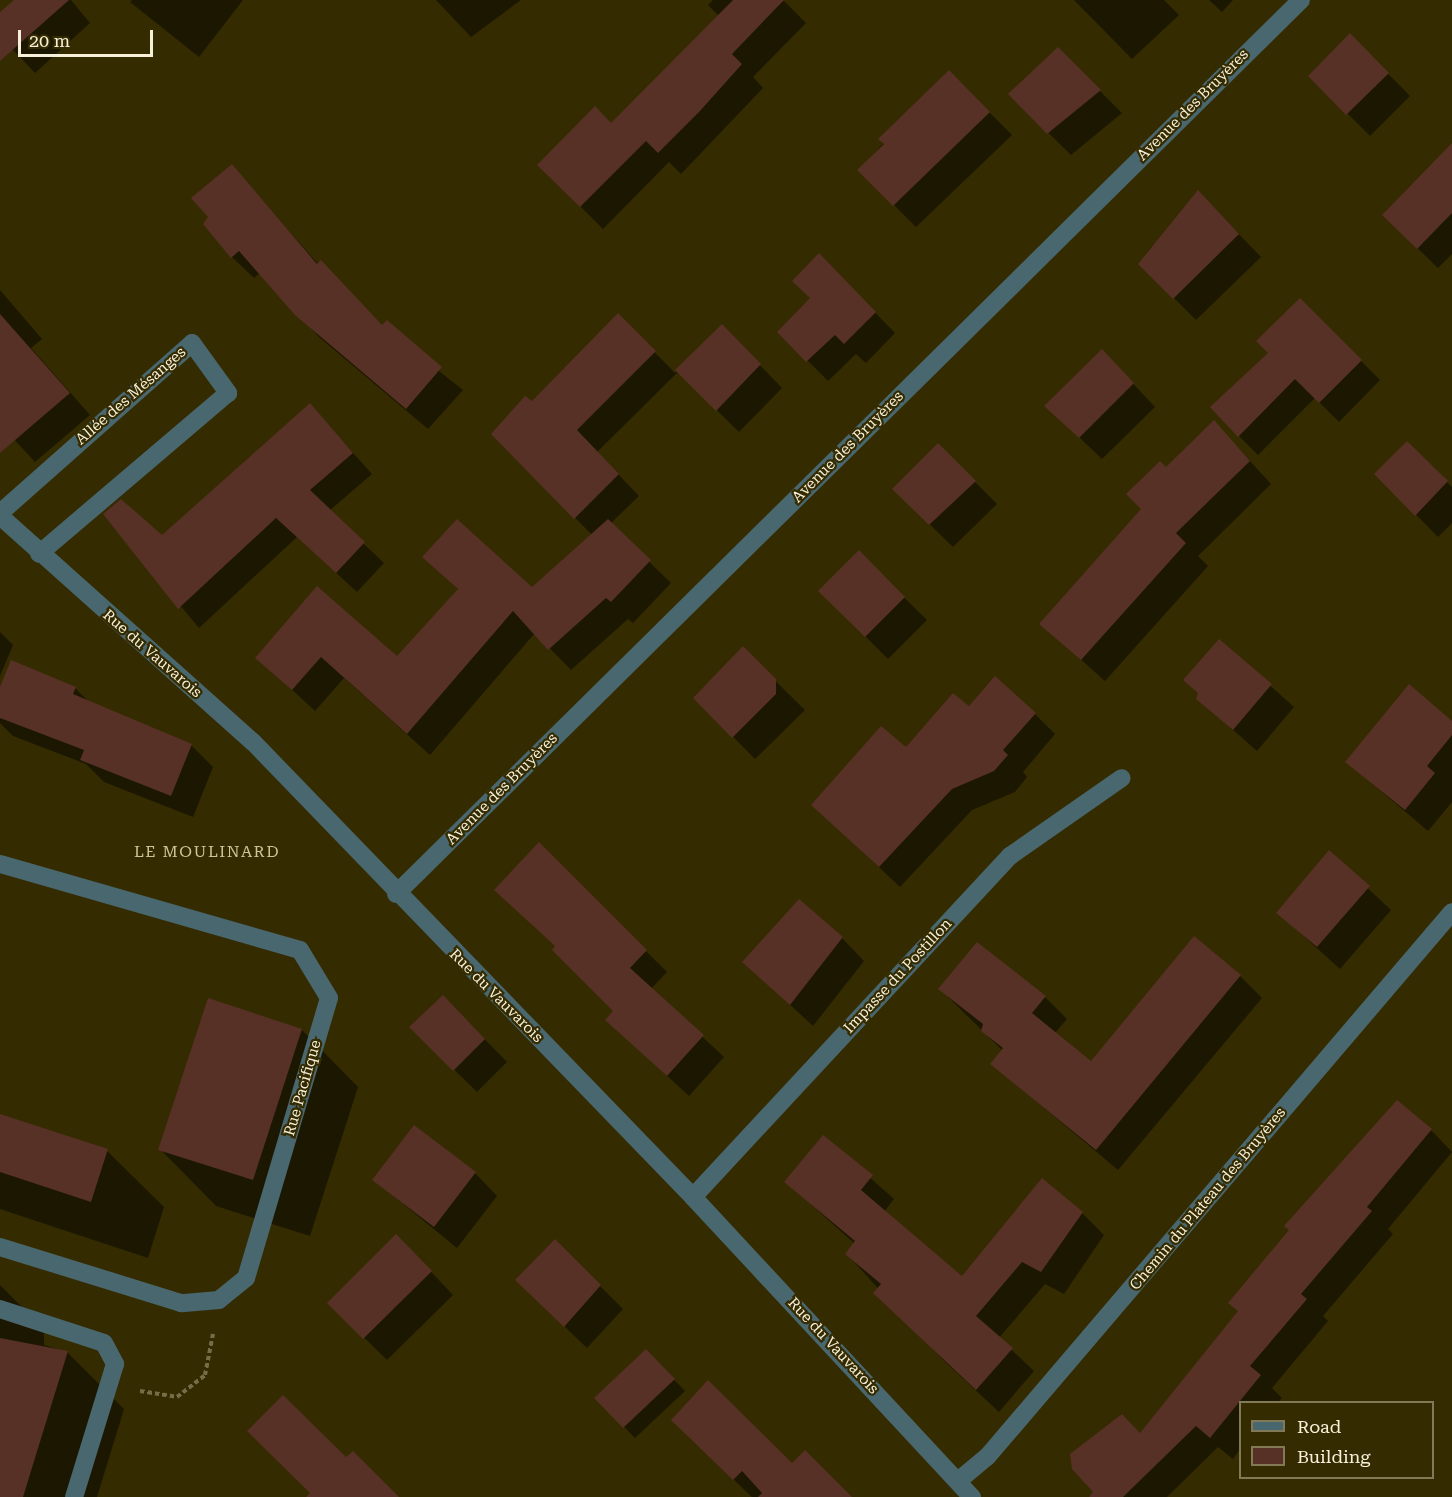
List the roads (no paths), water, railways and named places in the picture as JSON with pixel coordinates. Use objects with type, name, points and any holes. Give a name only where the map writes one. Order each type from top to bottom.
[{"type":"street","name":"Avenue des Bruyères","points":[[396,894],[1301,0]]},
{"type":"street","name":"Allée des Mésanges","points":[[0,514],[192,343],[228,393],[39,554]]},
{"type":"street","name":"Rue du Vauvarois","points":[[0,514],[39,554],[253,742],[396,894],[693,1197],[972,1497]]},
{"type":"street","name":"Impasse du Postillon","points":[[693,1197],[1010,856],[1122,778]]},
{"type":"street","name":"Rue Pacifique","points":[[0,864],[300,950],[329,998],[246,1278],[219,1300],[181,1303],[0,1247]]},
{"type":"street","name":"Chemin du Plateau des Bruyères","points":[[958,1481],[987,1457],[1452,912]]},
{"type":"street","points":[[0,1309],[104,1343],[115,1364],[74,1497]]},
{"type":"district","name":"LE MOULINARD","points":[[207,852]]}]
